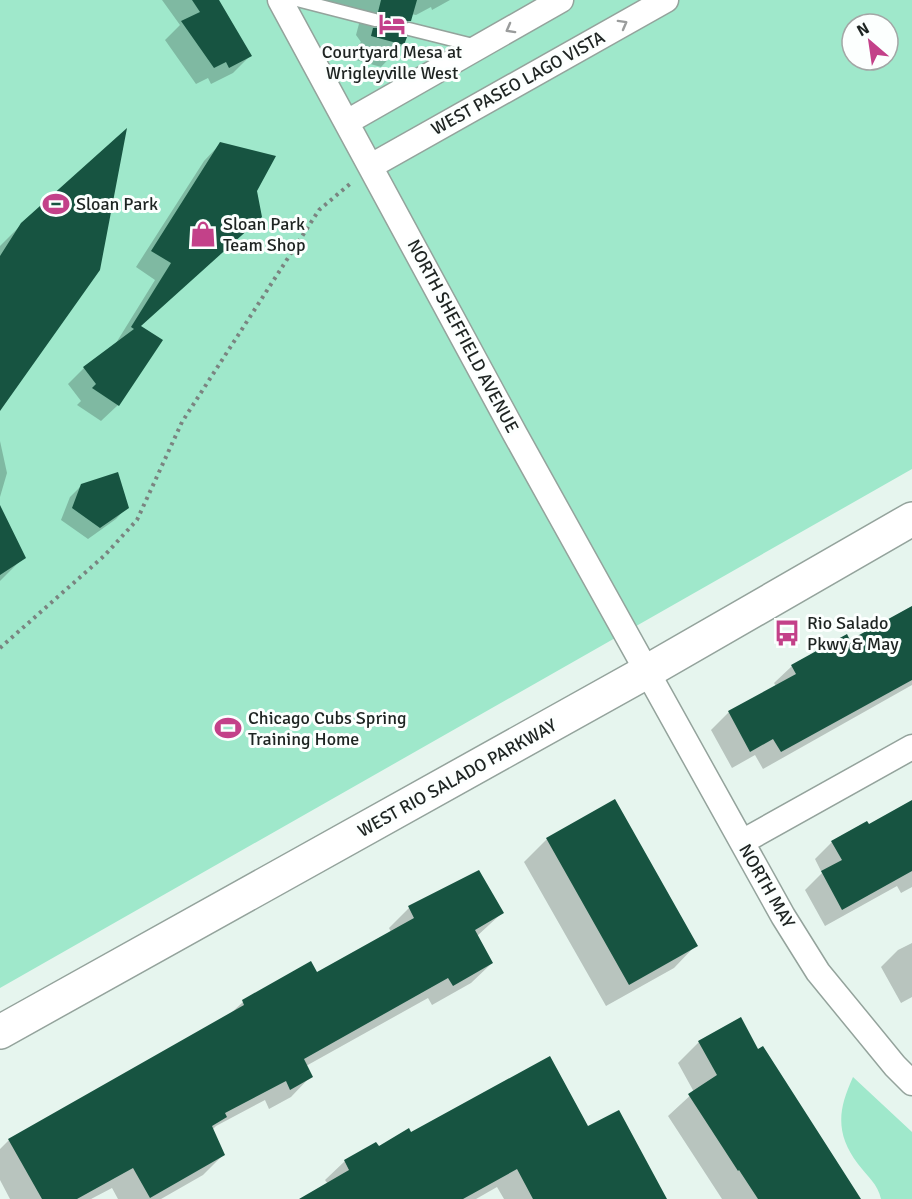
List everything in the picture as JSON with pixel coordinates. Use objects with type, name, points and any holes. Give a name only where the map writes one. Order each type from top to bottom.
[{"type":"main road","name":"WEST RIO SALADO PARKWAY","points":[[0,1032],[648,671],[912,519]]},
{"type":"street","name":"NORTH SHEFFIELD AVENUE","points":[[280,0],[515,434],[648,671]]},
{"type":"street","points":[[346,122],[561,0]]},
{"type":"street","name":"WEST PASEO LAGO VISTA","points":[[371,166],[666,0]]},
{"type":"street","name":"NORTH MAY","points":[[648,671],[783,916],[818,972],[912,1083]]},
{"type":"street","points":[[742,842],[912,747]]},
{"type":"lane","points":[[297,0],[375,20]]},
{"type":"lane","points":[[409,29],[478,47]]},
{"type":"path","points":[[0,648],[104,556],[137,520],[182,422],[319,210],[371,166]]},
{"type":"green space","name":"Chicago Cubs Spring Training Home","points":[[0,0],[912,0],[912,469],[0,988]]},
{"type":"green space","points":[[853,1077],[912,1132],[912,1199],[881,1199],[875,1184],[858,1164],[845,1142],[842,1132],[842,1111]]},
{"type":"building","points":[[192,0],[219,0],[252,56],[229,68],[226,62],[214,68],[181,21],[200,12]]},
{"type":"building","name":"Courtyard Mesa at Wrigleyville West","points":[[381,0],[417,0],[411,21],[406,21],[401,26],[401,32],[407,37],[404,45],[371,36],[373,28],[378,28],[383,23],[383,17],[378,12]]},
{"type":"building","points":[[127,128],[100,270],[0,411],[0,256],[21,223]]},
{"type":"building","points":[[220,142],[276,156],[257,191],[262,217],[141,326],[163,340],[119,406],[92,388],[96,384],[83,367],[134,329],[131,327],[171,263],[151,251]]},
{"type":"building","points":[[118,472],[129,508],[100,528],[72,508],[81,484]]},
{"type":"building","points":[[0,505],[26,558],[0,575]]},
{"type":"building","points":[[912,606],[912,680],[781,752],[773,739],[750,752],[728,711],[796,674],[791,665],[847,634],[850,640]]},
{"type":"building","points":[[615,799],[698,946],[629,985],[546,838]]},
{"type":"building","points":[[912,800],[912,871],[842,910],[821,871],[842,860],[831,841],[867,821],[869,824]]},
{"type":"building","points":[[479,870],[504,913],[475,930],[493,963],[453,986],[448,978],[304,1059],[313,1077],[290,1090],[286,1081],[225,1113],[227,1117],[212,1126],[225,1155],[150,1198],[133,1168],[77,1199],[42,1199],[8,1139],[244,1005],[242,1000],[311,961],[317,972],[414,918],[408,906]]},
{"type":"building","points":[[741,1017],[758,1049],[763,1046],[861,1199],[758,1199],[738,1171],[688,1094],[717,1075],[698,1041]]},
{"type":"building","points":[[550,1056],[588,1126],[619,1110],[667,1199],[533,1199],[517,1169],[463,1199],[299,1199],[349,1170],[344,1160],[376,1142],[379,1146],[409,1128],[411,1132]]},
{"type":"place","name":"Courtyard Mesa at Wrigleyville West","points":[[392,24]]},
{"type":"place","name":"Sloan Park","points":[[56,204]]},
{"type":"place","name":"Sloan Park Team Shop","points":[[203,234]]},
{"type":"place","name":"Rio Salado Pkwy & May","points":[[787,633]]},
{"type":"place","name":"Chicago Cubs Spring Training Home","points":[[228,728]]}]
